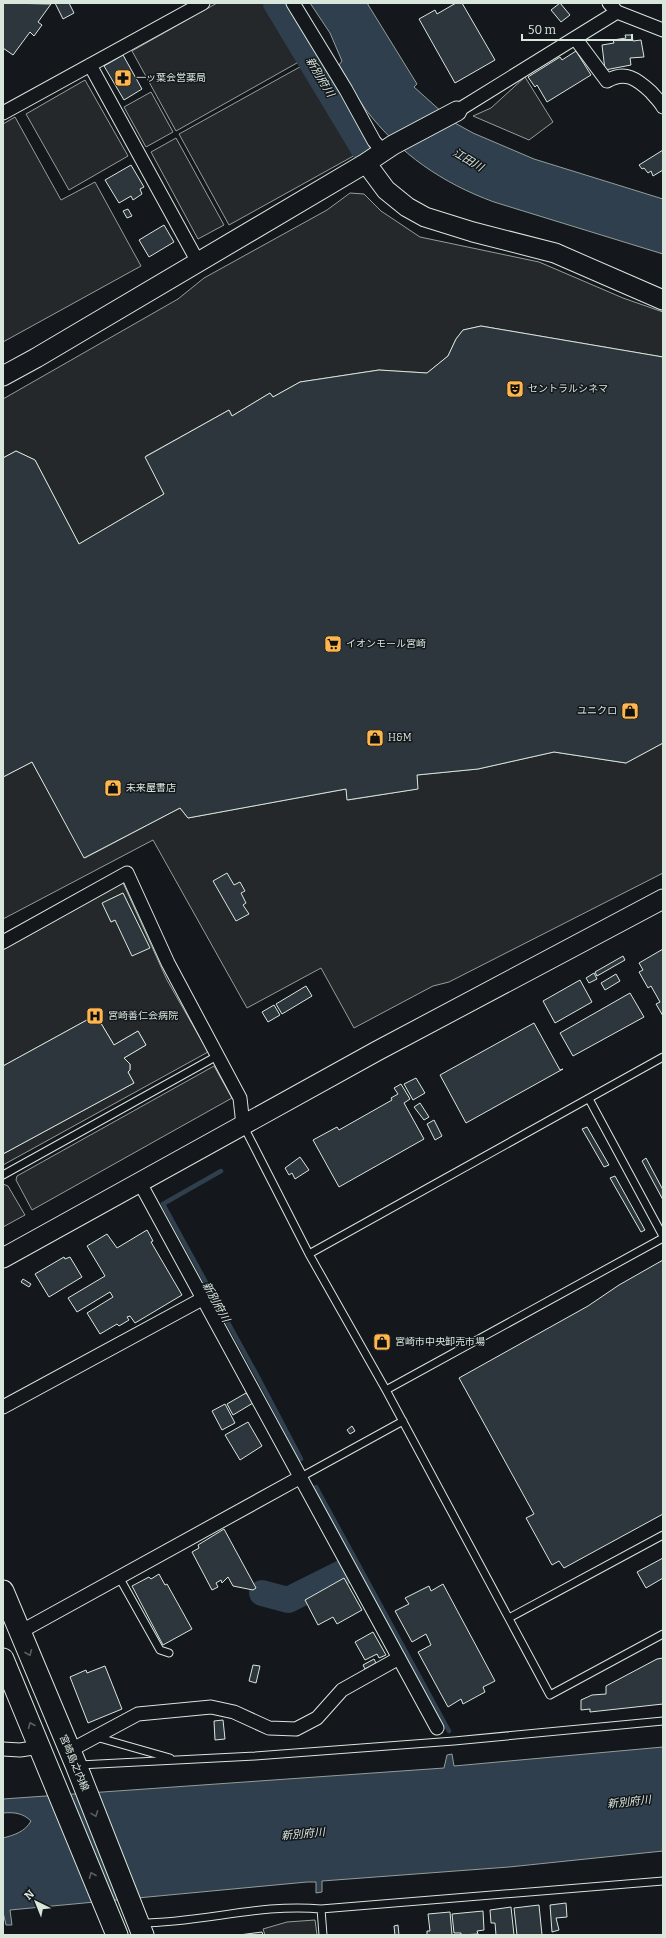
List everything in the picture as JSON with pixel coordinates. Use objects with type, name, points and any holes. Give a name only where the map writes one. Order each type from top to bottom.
[{"type":"main road","name":"宮崎島之内線","points":[[3,1591],[137,1921]]},
{"type":"main road","points":[[3,1659],[117,1935]]},
{"type":"street","points":[[3,113],[204,3]]},
{"type":"street","points":[[293,3],[346,90],[374,141],[388,149]]},
{"type":"street","points":[[3,376],[36,358],[388,149],[457,111],[575,38],[613,7],[663,30]]},
{"type":"street","points":[[575,38],[607,81],[619,76],[633,77],[639,81],[663,107]]},
{"type":"street","points":[[90,65],[198,262]]},
{"type":"street","points":[[366,163],[386,190],[407,207],[425,217],[473,232],[555,253],[663,300]]},
{"type":"street","points":[[3,942],[127,873],[168,963],[240,1098],[243,1126]]},
{"type":"street","points":[[3,1258],[383,1047],[663,899]]},
{"type":"street","points":[[140,1182],[437,1728]]},
{"type":"street","points":[[3,1407],[204,1298]]},
{"type":"street","points":[[20,1632],[301,1477]]},
{"type":"street","points":[[72,1758],[96,1737],[138,1714],[211,1707],[234,1712],[270,1728],[296,1729],[317,1718],[342,1690],[399,1658]]},
{"type":"street","points":[[3,1749],[20,1750],[40,1748]]},
{"type":"lane","points":[[3,1174],[217,1056]]},
{"type":"lane","points":[[310,1254],[663,1058]]},
{"type":"lane","points":[[386,1390],[663,1237],[589,1099]]},
{"type":"lane","points":[[243,1126],[310,1254],[403,1421],[550,1695],[663,1634]]},
{"type":"lane","points":[[301,1477],[403,1421]]},
{"type":"lane","points":[[509,1618],[663,1535]]},
{"type":"lane","points":[[119,1577],[160,1650],[169,1653]]},
{"type":"lane","points":[[72,1758],[172,1759],[256,1756],[454,1741],[663,1721]]},
{"type":"lane","points":[[96,1737],[166,1756],[172,1759]]},
{"type":"lane","points":[[137,1921],[160,1923],[230,1913],[301,1907],[321,1909],[663,1881]]},
{"type":"lane","points":[[321,1909],[323,1935]]},
{"type":"shaded area","points":[[217,3],[273,3],[304,59],[176,131],[132,51]]},
{"type":"shaded area","points":[[307,63],[357,154],[229,225],[179,134]]},
{"type":"shaded area","points":[[525,77],[553,122],[529,140],[473,116],[491,108]]},
{"type":"shaded area","points":[[85,80],[128,156],[69,190],[26,114]]},
{"type":"shaded area","points":[[151,92],[173,132],[146,147],[124,107]]},
{"type":"shaded area","points":[[15,117],[61,200],[95,182],[141,266],[3,342],[3,124]]},
{"type":"shaded area","points":[[176,138],[224,225],[198,239],[151,152]]},
{"type":"shaded area","points":[[350,193],[364,194],[381,211],[420,237],[539,262],[623,298],[663,312],[663,357],[481,326],[463,330],[456,339],[448,356],[427,373],[379,370],[300,382],[273,397],[270,393],[232,416],[229,410],[146,456],[164,494],[79,544],[35,460],[16,451],[3,458],[3,399],[178,299],[204,278],[327,210]]},
{"type":"shaded area","points":[[663,743],[663,873],[449,982],[433,986],[354,1028],[321,968],[247,1008],[153,840],[3,919],[3,777],[32,762],[85,858],[180,808],[188,818],[346,789],[348,800],[417,789],[417,775],[478,769],[554,752],[626,763]]},
{"type":"shaded area","name":"宮崎善仁会病院","points":[[123,883],[167,980],[208,1052],[3,1165],[3,1154],[134,1083],[128,1072],[130,1070],[130,1064],[124,1058],[146,1045],[138,1031],[114,1045],[96,1015],[3,1066],[3,950]],"holes":[[[123,893],[149,948],[115,920],[111,922],[103,903]]]},
{"type":"shaded area","points":[[214,1066],[232,1098],[32,1210],[16,1180],[17,1176]]},
{"type":"shaded area","points":[[3,1184],[8,1186],[25,1215],[3,1227]]},
{"type":"shaded area","points":[[315,1920],[317,1935],[265,1935],[263,1929],[287,1922]]},
{"type":"water","name":"江田川","points":[[310,3],[367,3],[417,84],[414,87],[453,122],[473,133],[534,159],[663,199],[663,254],[494,202],[457,186],[423,165],[393,140],[366,110],[355,94],[339,65],[342,61],[330,33]]},
{"type":"water","points":[[663,1747],[663,1851],[509,1867],[322,1881],[322,1892],[316,1893],[316,1882],[307,1882],[10,1910],[12,1925],[6,1925],[3,1912],[3,1838],[26,1828],[31,1821],[25,1816],[18,1814],[3,1813],[3,1799],[444,1768],[447,1755],[452,1754],[454,1766]]},
{"type":"building","points":[[3,3],[51,4],[38,22],[42,25],[34,36],[30,32],[13,55],[3,48]]},
{"type":"building","points":[[55,3],[69,3],[74,13],[63,19]]},
{"type":"building","points":[[456,3],[462,3],[495,60],[455,83],[419,19],[435,10],[437,14]]},
{"type":"building","points":[[560,3],[570,15],[561,22],[551,10]]},
{"type":"building","points":[[625,35],[632,35],[633,41],[641,40],[644,57],[630,58],[631,65],[605,70],[602,45],[614,43],[613,40],[626,38]]},
{"type":"building","points":[[576,51],[591,75],[547,102],[537,85],[535,87],[528,77],[560,57],[562,60]]},
{"type":"building","name":"一ッ葉会営薬局","points":[[123,55],[142,89],[124,100],[104,66]]},
{"type":"building","points":[[663,150],[663,170],[653,176],[651,171],[648,173],[644,168],[642,169],[639,165]]},
{"type":"building","points":[[131,165],[144,187],[140,189],[142,194],[133,200],[131,196],[119,203],[105,180]]},
{"type":"building","points":[[128,209],[132,216],[127,218],[123,211]]},
{"type":"building","points":[[164,225],[174,242],[149,257],[139,240]]},
{"type":"building","name":"イオンモール宮崎","points":[[481,326],[663,357],[663,743],[626,763],[554,752],[478,769],[417,775],[418,789],[347,800],[346,789],[188,818],[180,808],[84,858],[32,762],[3,777],[3,458],[16,451],[35,460],[79,544],[164,494],[145,457],[229,410],[232,416],[270,393],[273,397],[300,382],[379,370],[427,373],[448,356],[456,339],[463,330]]},
{"type":"building","points":[[227,873],[234,885],[240,882],[245,891],[241,893],[246,903],[243,905],[249,914],[236,921],[213,881]]},
{"type":"building","points":[[123,893],[150,948],[132,956],[115,920],[111,922],[102,903]]},
{"type":"building","points":[[663,949],[663,1016],[656,1004],[660,1002],[651,986],[648,988],[639,972],[643,970],[639,963]]},
{"type":"building","points":[[623,956],[625,960],[597,976],[595,972]]},
{"type":"building","points":[[594,973],[597,979],[589,983],[586,978]]},
{"type":"building","points":[[616,974],[620,981],[605,990],[601,983]]},
{"type":"building","points":[[580,980],[592,1002],[555,1023],[543,1001]]},
{"type":"building","points":[[306,986],[312,996],[282,1014],[276,1004]]},
{"type":"building","points":[[630,993],[644,1017],[573,1056],[560,1033]]},
{"type":"building","points":[[274,1005],[280,1015],[268,1022],[262,1012]]},
{"type":"building","points":[[96,1015],[114,1045],[138,1031],[146,1045],[124,1058],[130,1064],[130,1070],[128,1072],[134,1083],[3,1154],[3,1066]]},
{"type":"building","points":[[534,1023],[560,1070],[563,1069],[466,1123],[440,1075]]},
{"type":"building","points":[[416,1078],[425,1093],[413,1100],[404,1084]]},
{"type":"building","points":[[401,1084],[410,1099],[404,1103],[424,1139],[339,1187],[313,1140],[337,1127],[339,1130],[392,1100],[391,1098],[398,1094],[394,1088]]},
{"type":"building","points":[[420,1103],[429,1117],[424,1120],[414,1107]]},
{"type":"building","points":[[434,1120],[442,1136],[435,1140],[427,1124]]},
{"type":"building","points":[[587,1127],[609,1165],[604,1167],[582,1129]]},
{"type":"building","points":[[300,1157],[309,1170],[295,1179],[292,1173],[289,1175],[285,1168]]},
{"type":"building","points":[[646,1158],[663,1190],[663,1200],[642,1161]]},
{"type":"building","points":[[615,1176],[645,1230],[641,1232],[610,1178]]},
{"type":"building","points":[[147,1230],[153,1241],[151,1242],[182,1295],[135,1323],[130,1316],[127,1317],[129,1320],[119,1326],[117,1324],[100,1334],[87,1313],[113,1297],[110,1292],[77,1312],[68,1298],[105,1276],[87,1246],[107,1234],[117,1248]]},
{"type":"building","points":[[64,1257],[65,1259],[70,1257],[82,1277],[49,1297],[35,1274]]},
{"type":"building","points":[[663,1260],[663,1514],[564,1568],[559,1561],[552,1565],[526,1518],[534,1514],[459,1378],[588,1306],[619,1285]]},
{"type":"building","points":[[23,1279],[31,1284],[29,1287],[21,1282]]},
{"type":"building","points":[[246,1393],[253,1403],[233,1415],[227,1404]]},
{"type":"building","points":[[225,1404],[235,1423],[222,1430],[212,1411]]},
{"type":"building","points":[[248,1422],[262,1446],[240,1460],[225,1435]]},
{"type":"building","points":[[352,1426],[355,1431],[350,1434],[347,1430]]},
{"type":"building","points":[[224,1529],[256,1588],[253,1590],[233,1586],[228,1577],[222,1583],[221,1580],[216,1583],[218,1587],[212,1590],[192,1552],[199,1548],[198,1545]]},
{"type":"building","points":[[663,1558],[663,1578],[646,1588],[637,1572]]},
{"type":"building","points":[[159,1574],[165,1585],[167,1584],[192,1629],[163,1645],[132,1586],[149,1577],[151,1579]]},
{"type":"building","points":[[344,1578],[362,1610],[337,1624],[333,1617],[318,1625],[305,1600]]},
{"type":"building","points":[[443,1584],[495,1681],[483,1687],[485,1692],[463,1704],[461,1699],[448,1707],[418,1652],[431,1645],[426,1634],[412,1642],[395,1611],[409,1604],[405,1598],[429,1586],[431,1591]]},
{"type":"building","points":[[373,1632],[386,1655],[379,1658],[377,1654],[365,1660],[355,1642]]},
{"type":"building","points":[[663,1658],[663,1704],[590,1712],[590,1709],[581,1710],[581,1700],[592,1695],[606,1694],[606,1686],[657,1659]]},
{"type":"building","points":[[374,1659],[376,1663],[365,1669],[363,1665]]},
{"type":"building","points":[[253,1665],[260,1666],[256,1683],[249,1681]]},
{"type":"building","points":[[105,1666],[122,1709],[88,1723],[70,1677],[86,1670],[87,1673]]},
{"type":"building","points":[[223,1720],[225,1739],[215,1740],[214,1721]]},
{"type":"building","points":[[566,1903],[567,1917],[556,1918],[559,1930],[552,1932],[550,1905]]},
{"type":"building","points":[[539,1905],[542,1935],[517,1935],[514,1908]]},
{"type":"building","points":[[511,1907],[514,1935],[496,1935],[495,1923],[491,1923],[490,1910]]},
{"type":"building","points":[[483,1911],[484,1930],[477,1931],[478,1934],[461,1935],[461,1933],[454,1933],[452,1914]]},
{"type":"building","points":[[450,1912],[452,1935],[427,1935],[427,1931],[430,1931],[428,1914]]},
{"type":"building","points":[[398,1925],[399,1935],[395,1935],[394,1926]]},
{"type":"building","points":[[262,1932],[263,1935],[239,1935]]},
{"type":"waterway","name":"新別府川","points":[[276,3],[365,151]]},
{"type":"waterway","name":"新別府川","points":[[221,1171],[163,1204],[301,1459]]},
{"type":"waterway","name":"新別府川","points":[[316,1487],[449,1731]]},
{"type":"waterway","name":"新別府川","points":[[262,1593],[288,1600],[342,1573]]},
{"type":"place","name":"一ッ葉会営薬局","points":[[123,78]]},
{"type":"place","name":"セントラルシネマ","points":[[515,389]]},
{"type":"place","name":"イオンモール宮崎","points":[[333,644]]},
{"type":"place","name":"ユニクロ","points":[[630,711]]},
{"type":"place","name":"H&M","points":[[375,738]]},
{"type":"place","name":"未来屋書店","points":[[113,788]]},
{"type":"place","name":"宮崎善仁会病院","points":[[95,1016]]},
{"type":"place","name":"宮崎市中央卸売市場","points":[[382,1342]]}]
